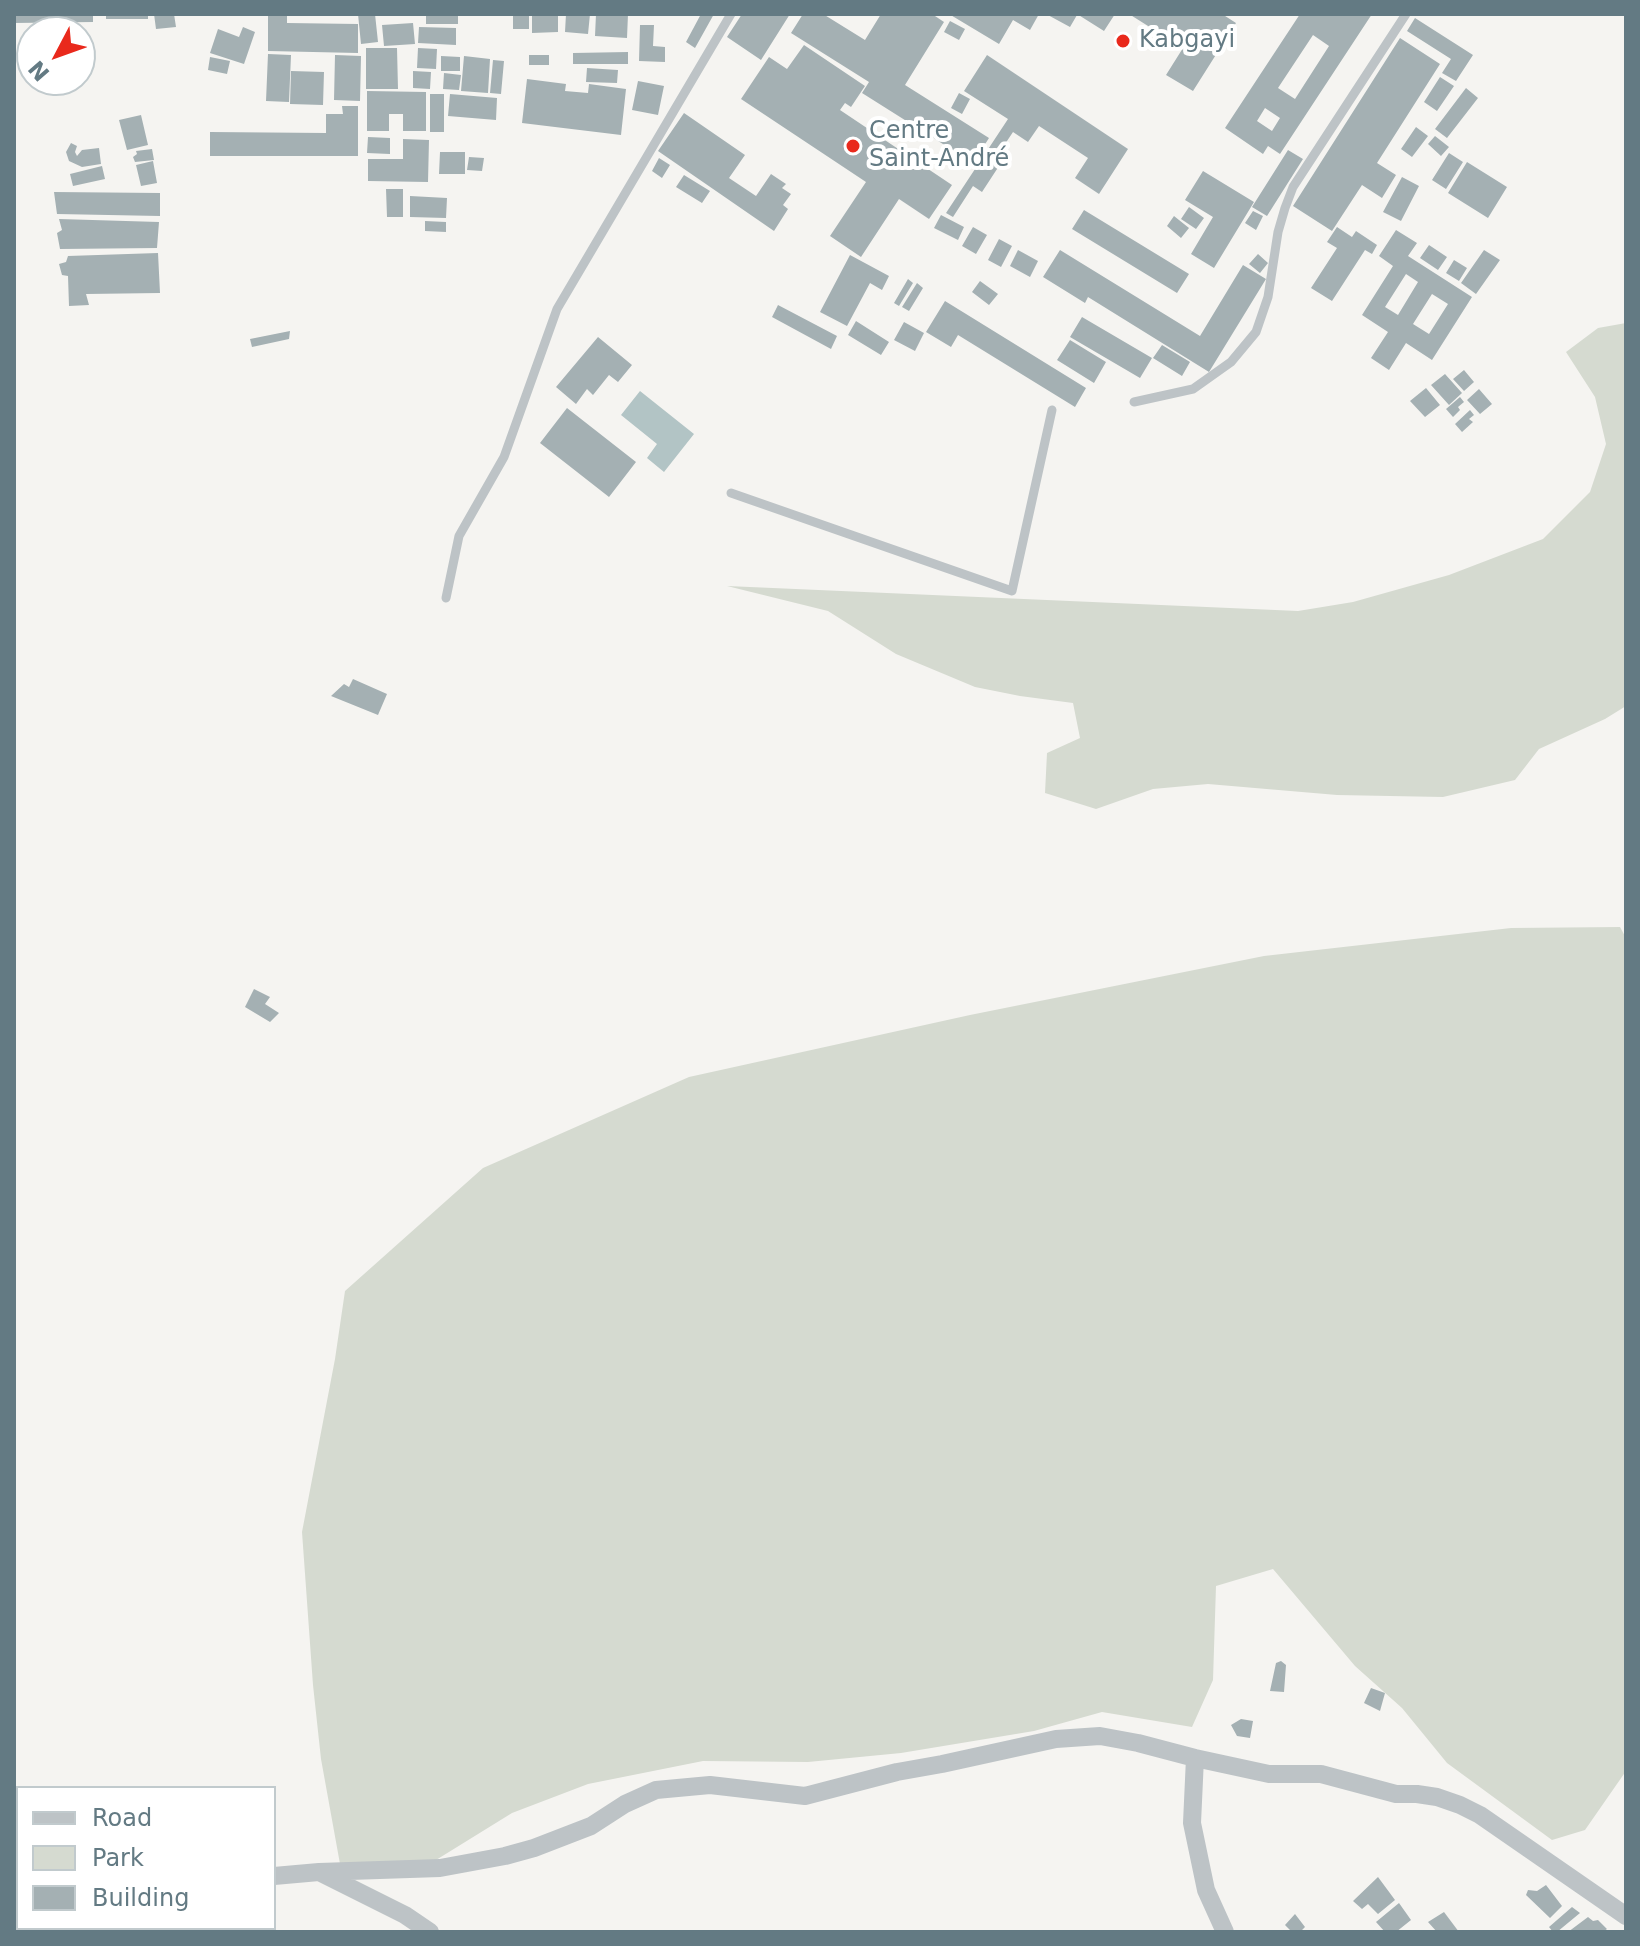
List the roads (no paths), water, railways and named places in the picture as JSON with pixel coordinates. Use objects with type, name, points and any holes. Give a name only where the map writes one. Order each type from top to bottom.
[{"type":"street","points":[[276,1876],[440,1868],[505,1856],[591,1826],[625,1804],[656,1790],[710,1785],[805,1796],[897,1772],[1056,1739],[1100,1736],[1269,1774],[1321,1774],[1396,1794],[1437,1797],[1460,1805],[1501,1829],[1626,1916]]},
{"type":"street","points":[[1195,1758],[1192,1823],[1206,1890],[1225,1932]]},
{"type":"street","points":[[319,1872],[405,1915],[430,1932]]},
{"type":"lane","points":[[446,598],[459,536],[504,457],[557,309],[731,14]]},
{"type":"lane","points":[[1134,402],[1193,389],[1231,362],[1256,332],[1268,297],[1278,232],[1293,187],[1406,14]]},
{"type":"lane","points":[[731,493],[1012,591],[1052,410]]},
{"type":"place","name":"Kabgayi","points":[[1123,41]]},
{"type":"place","name":"Centre Saint-André","points":[[853,146]]}]
